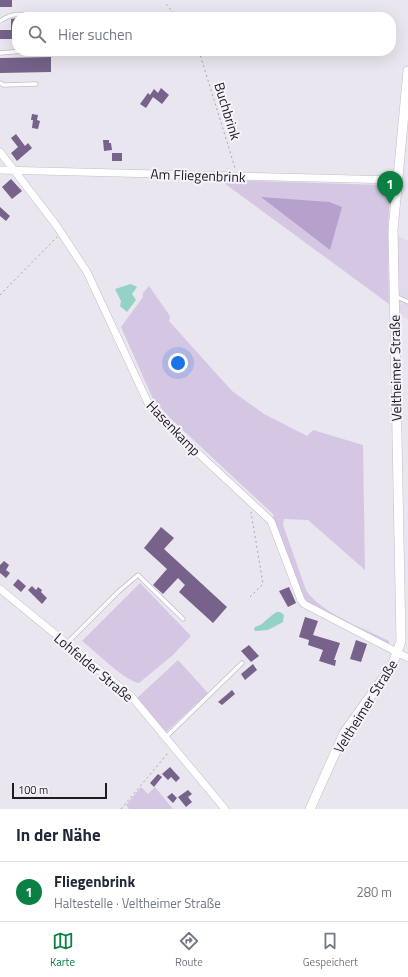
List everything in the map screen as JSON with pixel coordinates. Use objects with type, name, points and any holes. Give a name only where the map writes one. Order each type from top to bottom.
[{"type":"main road","name":"Veltheimer Straße","points":[[310,809],[344,733],[392,666],[398,652],[401,633],[393,230],[408,71]]},
{"type":"street","name":"Hasenkamp","points":[[0,152],[16,171],[61,232],[95,286],[148,403],[171,428],[271,521],[275,528],[301,600],[304,604],[408,658]]},
{"type":"street","name":"Am Fliegenbrink","points":[[0,170],[397,180]]},
{"type":"street","name":"Lohfelder Straße","points":[[0,589],[131,696],[225,809]]},
{"type":"lane","points":[[0,21],[12,16]]},
{"type":"lane","points":[[0,53],[12,52]]},
{"type":"lane","points":[[0,83],[4,85],[36,84]]},
{"type":"lane","points":[[394,296],[408,302]]},
{"type":"lane","points":[[66,644],[118,592],[138,575],[183,620]]},
{"type":"lane","points":[[166,737],[242,663]]},
{"type":"path","points":[[166,4],[173,12]]},
{"type":"path","name":"Buchbrink","points":[[201,56],[238,177]]},
{"type":"path","points":[[0,295],[61,232]]},
{"type":"path","points":[[250,597],[263,584],[250,508],[252,503]]},
{"type":"path","points":[[120,809],[174,747]]},
{"type":"shaded area","points":[[226,180],[383,185],[390,194],[388,229],[389,304],[224,183]]},
{"type":"shaded area","points":[[261,197],[329,202],[342,207],[330,250]]},
{"type":"shaded area","points":[[396,235],[408,241],[408,319],[392,312]]},
{"type":"shaded area","points":[[131,284],[137,287],[132,294],[136,300],[127,312],[120,306],[121,301],[115,289]]},
{"type":"shaded area","points":[[149,286],[170,316],[169,321],[232,391],[264,414],[307,436],[313,430],[363,445],[365,570],[308,520],[284,519],[283,525],[306,590],[312,598],[332,613],[389,641],[389,645],[306,602],[300,592],[271,519],[274,515],[171,419],[153,399],[121,327],[143,297],[143,293]]},
{"type":"shaded area","points":[[140,583],[191,636],[173,655],[139,683],[118,672],[82,641]]},
{"type":"shaded area","points":[[277,612],[284,615],[283,622],[268,630],[255,631],[254,628],[256,626],[262,624]]},
{"type":"shaded area","points":[[178,660],[208,693],[166,732],[137,698]]},
{"type":"shaded area","points":[[141,787],[148,794],[155,787],[173,809],[129,809],[126,805]]},
{"type":"building","points":[[0,0],[12,0],[12,7],[0,7]]},
{"type":"building","points":[[11,19],[12,39],[0,39],[0,30],[11,30]]},
{"type":"building","points":[[51,57],[51,72],[0,73],[0,58]]},
{"type":"building","points":[[161,88],[169,95],[162,104],[153,97],[146,108],[140,104],[148,93],[150,95],[154,89],[158,93]]},
{"type":"building","points":[[32,114],[38,115],[37,120],[40,121],[38,129],[32,128]]},
{"type":"building","points":[[16,134],[25,146],[28,143],[32,148],[17,161],[11,153],[18,147],[11,138]]},
{"type":"building","points":[[103,140],[109,140],[112,150],[104,151]]},
{"type":"building","points":[[112,153],[122,153],[122,161],[112,161]]},
{"type":"building","points":[[11,179],[22,191],[12,199],[2,187]]},
{"type":"building","points":[[0,207],[10,216],[6,221],[0,216]]},
{"type":"building","points":[[161,527],[174,538],[164,549],[227,607],[213,623],[179,592],[185,585],[178,578],[163,594],[153,585],[167,569],[144,548]]},
{"type":"building","points":[[4,561],[9,565],[6,570],[10,573],[6,578],[0,573],[0,565]]},
{"type":"building","points":[[18,579],[26,586],[21,592],[13,585]]},
{"type":"building","points":[[32,586],[36,590],[38,587],[42,590],[41,592],[47,598],[42,604],[28,590]]},
{"type":"building","points":[[289,587],[296,603],[288,607],[279,591]]},
{"type":"building","points":[[305,617],[318,621],[313,635],[340,643],[334,660],[336,660],[335,666],[319,661],[323,650],[308,645],[309,640],[299,637]]},
{"type":"building","points":[[356,640],[367,644],[361,662],[350,659]]},
{"type":"building","points":[[249,645],[259,656],[251,662],[241,651]]},
{"type":"building","points":[[253,664],[257,670],[245,680],[241,674]]},
{"type":"building","points":[[232,690],[235,694],[222,705],[218,702]]},
{"type":"building","points":[[170,767],[180,778],[176,782],[171,777],[168,780],[162,774]]},
{"type":"building","points":[[158,774],[162,777],[154,787],[150,783]]},
{"type":"building","points":[[188,790],[192,794],[188,797],[192,802],[186,807],[178,797]]},
{"type":"building","points":[[172,793],[177,798],[173,803],[167,797]]},
{"type":"place","name":"Fliegenbrink","points":[[390,204]]}]
